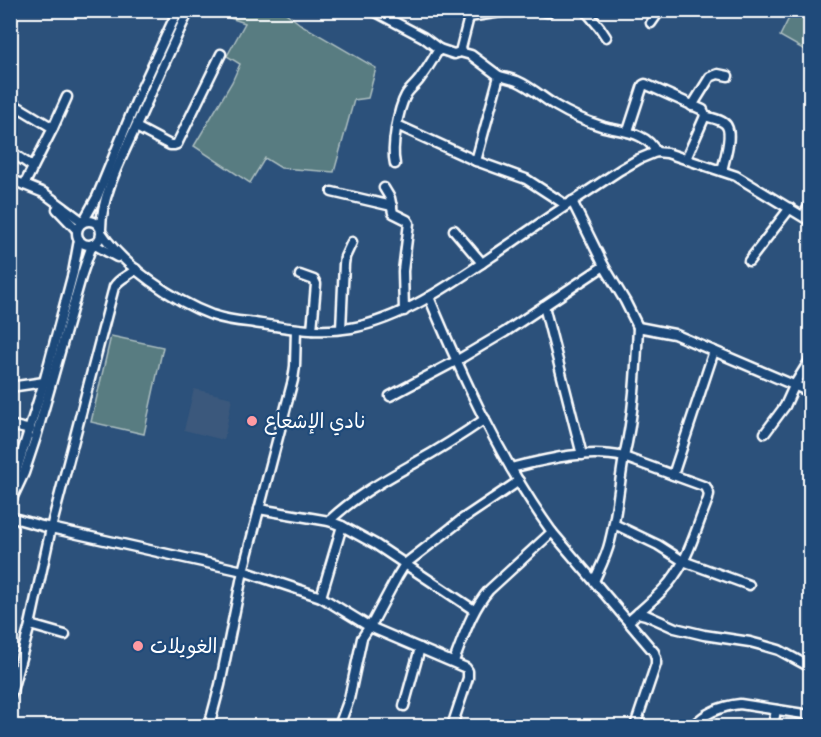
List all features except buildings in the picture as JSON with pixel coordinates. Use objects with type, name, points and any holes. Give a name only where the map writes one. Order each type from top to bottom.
[{"type":"street","points":[[15,492],[17,469],[44,382],[73,273],[80,219],[91,209],[140,92],[178,10]]},
{"type":"street","points":[[10,503],[24,473],[36,437],[92,244],[98,241],[105,201],[122,156],[189,10]]},
{"type":"street","points":[[372,10],[423,37],[439,49],[454,54],[459,52],[476,58],[498,76],[516,81],[558,108],[604,127],[628,131],[642,137],[650,142],[657,152]]},
{"type":"street","points":[[459,52],[469,16],[514,10]]},
{"type":"street","points":[[537,10],[548,12],[550,10]]},
{"type":"street","points":[[585,10],[606,37]]},
{"type":"street","points":[[651,23],[660,10]]},
{"type":"street","points":[[395,164],[393,148],[405,96],[439,49]]},
{"type":"street","points":[[136,127],[170,145],[177,144],[221,54]]},
{"type":"street","points":[[692,106],[710,77],[718,74],[728,76]]},
{"type":"street","points":[[476,161],[498,76]]},
{"type":"street","points":[[628,131],[645,84],[703,110],[705,116],[686,159]]},
{"type":"street","points":[[24,185],[67,97]]},
{"type":"street","points":[[10,102],[53,128]]},
{"type":"street","points":[[705,116],[725,123],[729,129],[722,171]]},
{"type":"street","points":[[398,125],[476,161],[526,179],[569,203],[638,327],[630,433],[610,542],[594,580]]},
{"type":"street","points":[[10,151],[33,167]]},
{"type":"street","points":[[79,240],[85,244],[109,248],[183,303],[213,316],[296,329],[341,329],[369,323],[404,311],[429,297],[620,170],[657,152],[667,153],[736,176],[807,219],[810,205]]},
{"type":"street","points":[[10,179],[44,194],[80,219],[94,221],[109,248]]},
{"type":"street","points":[[384,188],[395,215],[409,223],[403,271],[404,311]]},
{"type":"street","points":[[36,191],[77,230]]},
{"type":"street","points":[[332,192],[392,206]]},
{"type":"street","points":[[749,261],[790,208]]},
{"type":"street","points":[[102,215],[109,248]]},
{"type":"street","points":[[454,230],[482,263]]},
{"type":"street","points":[[341,329],[344,264],[352,242]]},
{"type":"street","points":[[88,259],[109,248]]},
{"type":"street","points":[[390,396],[505,332],[604,266]]},
{"type":"street","points":[[10,698],[30,625],[51,528],[114,287],[118,281],[128,276],[133,267]]},
{"type":"street","points":[[300,275],[314,280],[316,284],[312,330]]},
{"type":"street","points":[[429,297],[456,361],[485,419],[539,514],[651,647],[656,658],[654,670],[634,726]]},
{"type":"street","points":[[544,306],[582,455]]},
{"type":"street","points":[[638,327],[674,334],[810,392]]},
{"type":"street","points":[[209,726],[220,685],[243,570],[293,380],[296,329]]},
{"type":"street","points":[[673,475],[714,351]]},
{"type":"street","points":[[765,433],[784,406],[810,360]]},
{"type":"street","points":[[10,387],[44,382]]},
{"type":"street","points":[[329,521],[359,496],[485,419]]},
{"type":"street","points":[[10,425],[30,430]]},
{"type":"street","points":[[511,468],[553,458],[604,454],[624,457],[706,487],[709,494],[683,561],[672,579],[629,621]]},
{"type":"street","points":[[339,726],[349,699],[362,638],[405,564],[464,518],[519,481]]},
{"type":"street","points":[[259,508],[329,521],[342,526],[375,544],[474,610]]},
{"type":"street","points":[[10,518],[243,570],[321,597],[369,627],[466,668],[469,674],[454,726]]},
{"type":"street","points":[[614,524],[658,545],[683,561],[748,585]]},
{"type":"street","points":[[321,597],[342,526]]},
{"type":"street","points":[[454,662],[474,610],[489,590],[552,532]]},
{"type":"street","points":[[638,613],[675,628],[772,648],[810,667]]},
{"type":"street","points":[[30,625],[64,635]]},
{"type":"street","points":[[404,706],[420,648]]},
{"type":"street","points":[[693,726],[706,715],[730,705],[750,705],[810,715]]},
{"type":"street","points":[[772,726],[776,710]]},
{"type":"shaded area","points":[[194,389],[232,398],[224,440],[184,430]]},
{"type":"green space","points":[[209,11],[287,11],[286,13],[300,24],[376,68],[368,98],[354,100],[334,172],[281,168],[265,158],[250,183],[194,146],[232,82],[240,64],[227,56],[245,23]]},
{"type":"green space","points":[[801,11],[810,11],[810,53],[780,36],[791,14],[798,17]]},
{"type":"green space","points":[[111,336],[163,347],[144,434],[91,422]]},
{"type":"place","name":"نادي الإشعاع","points":[[252,421]]},
{"type":"place","name":"الغويلات","points":[[138,646]]}]
